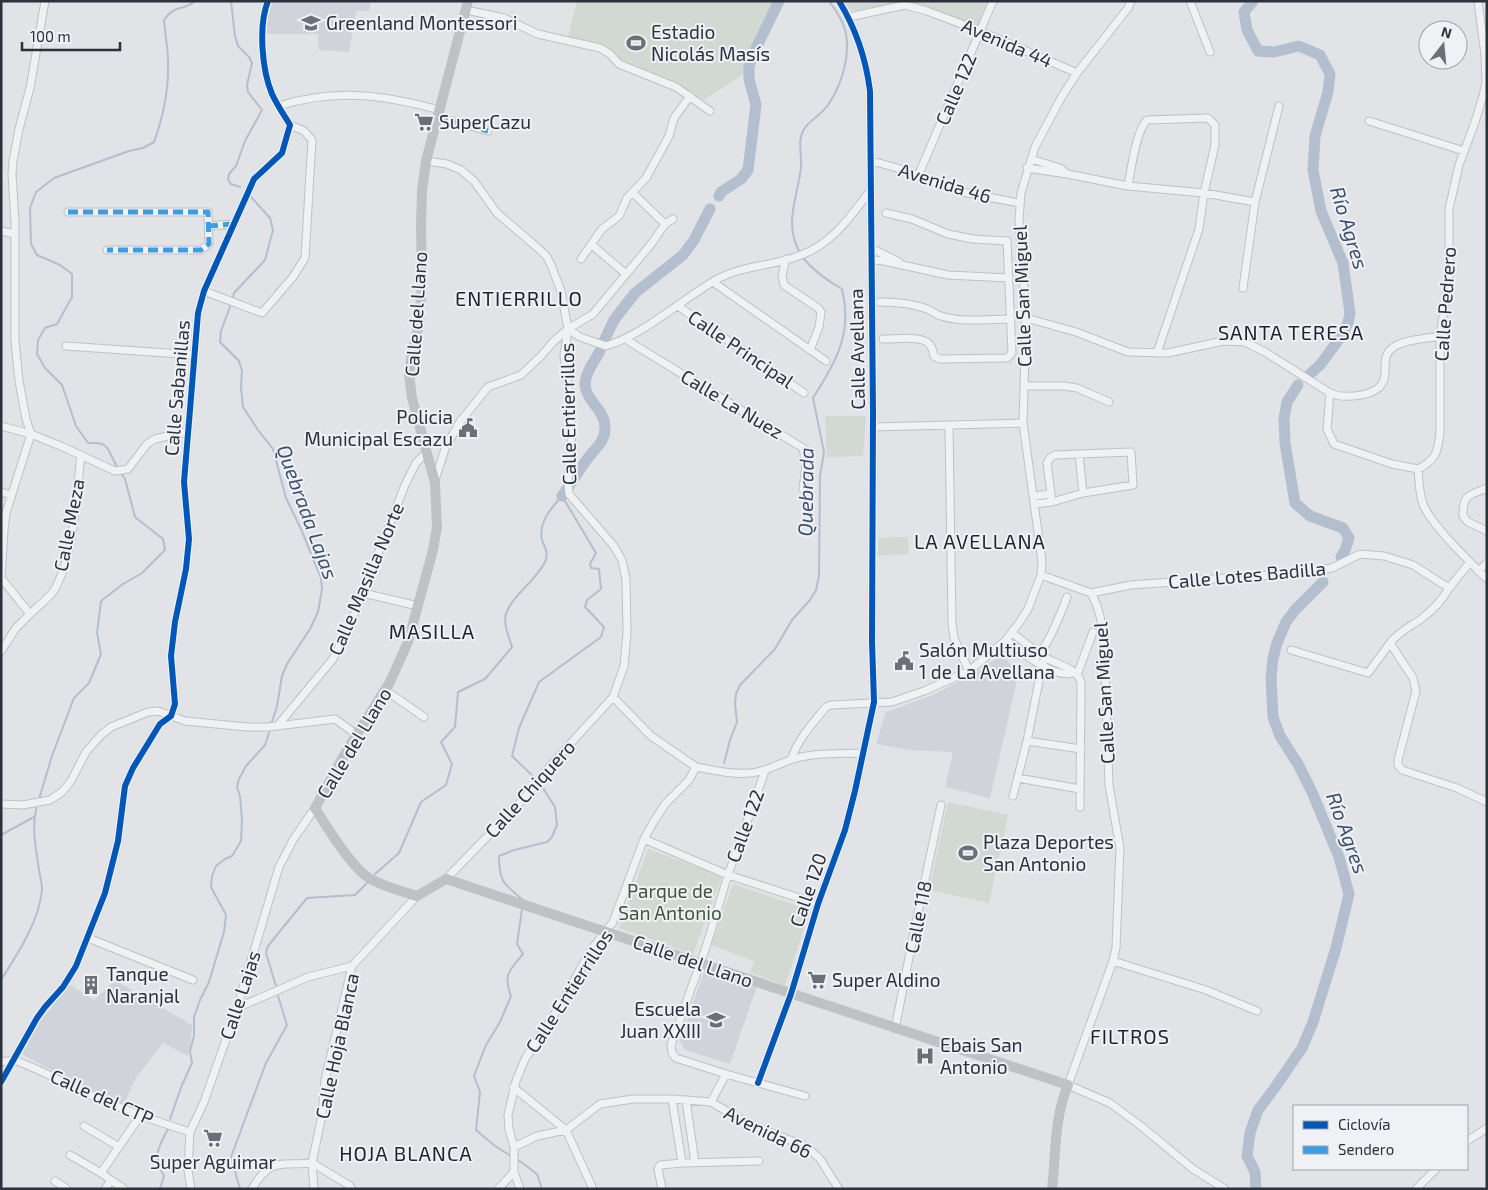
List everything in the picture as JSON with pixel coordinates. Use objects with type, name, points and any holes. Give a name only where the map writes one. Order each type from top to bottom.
[{"type":"main road","name":"Calle del Llano","points":[[417,896],[366,876],[323,822],[315,808],[385,690],[408,642],[438,527],[434,483],[412,398],[409,374],[419,324],[422,284],[421,209],[426,161],[467,6]]},
{"type":"main road","name":"Calle del Llano","points":[[446,879],[1068,1086]]},
{"type":"main road","points":[[417,896],[446,879]]},
{"type":"main road","points":[[1052,1189],[1058,1123],[1062,1100],[1068,1086]]},
{"type":"street","points":[[30,614],[1,578],[4,530],[11,496],[30,434],[19,381],[15,341],[15,234],[12,174],[19,130],[30,88],[45,1]]},
{"type":"street","points":[[204,291],[262,313],[300,267],[305,258],[312,140],[304,131],[290,125],[272,94],[267,76],[262,24],[268,1]]},
{"type":"street","name":"Calle Avellana","points":[[839,1],[849,17],[862,51],[869,79],[872,161],[870,191],[873,427],[872,642],[874,702]]},
{"type":"street","name":"Calle 122","points":[[918,176],[993,1]]},
{"type":"street","name":"Calle San Miguel","points":[[1042,575],[1034,496],[1023,423],[1026,318],[1019,203],[1027,168],[1043,130],[1077,73],[1109,34],[1131,1]]},
{"type":"street","points":[[1190,1],[1210,52]]},
{"type":"street","name":"Calle Pedrero","points":[[1418,469],[1428,464],[1436,456],[1439,446],[1440,336],[1449,277],[1449,210],[1464,151],[1484,96],[1486,82],[1485,55],[1478,1]]},
{"type":"street","name":"Avenida 44","points":[[849,17],[905,5],[927,11],[980,31],[1077,73]]},
{"type":"street","points":[[467,6],[504,18],[538,34],[600,48],[610,54],[619,64],[663,81],[690,96],[710,111]]},
{"type":"street","points":[[278,106],[298,99],[331,95],[378,96],[439,113],[488,131]]},
{"type":"street","points":[[581,259],[602,229],[619,216],[627,198],[646,178],[669,136],[674,118],[690,96]]},
{"type":"street","points":[[1243,288],[1254,202],[1279,106]]},
{"type":"street","points":[[1128,186],[1134,154],[1143,124],[1147,120],[1208,118],[1215,125],[1215,145],[1204,193],[1199,229],[1157,352]]},
{"type":"street","points":[[1369,121],[1464,151]]},
{"type":"street","name":"Calle Sabanillas","points":[[171,716],[175,704],[171,656],[175,622],[186,569],[189,539],[184,482],[198,313],[204,291],[254,179],[282,153],[290,125]]},
{"type":"street","points":[[1031,159],[1060,168],[1068,174]]},
{"type":"street","name":"Calle Entierrillos","points":[[426,161],[447,164],[461,170],[474,181],[497,213],[547,257],[561,291],[568,330],[564,355],[572,432],[568,481],[569,494],[613,545],[622,560],[626,580],[624,666],[613,697]]},
{"type":"street","name":"Avenida 46","points":[[872,161],[967,193],[1019,203]]},
{"type":"street","points":[[1027,168],[1128,186],[1204,193],[1254,202]]},
{"type":"street","points":[[568,330],[580,337],[606,346],[625,339],[713,282],[748,267],[801,255],[829,240],[842,228],[870,191]]},
{"type":"street","points":[[633,193],[665,224]]},
{"type":"street","points":[[68,212],[208,212],[208,244],[201,250],[106,250]]},
{"type":"street","points":[[883,339],[917,339],[926,341],[931,346],[934,356],[940,359],[1007,358],[1012,354],[1007,241],[973,240],[948,234],[912,219],[886,213]]},
{"type":"street","points":[[434,483],[445,449],[459,423],[488,387],[521,375],[553,342],[593,314],[652,243],[665,224],[673,220]]},
{"type":"street","points":[[208,226],[233,224]]},
{"type":"street","points":[[1,231],[15,234]]},
{"type":"street","points":[[592,245],[626,274]]},
{"type":"street","points":[[871,248],[910,267]]},
{"type":"street","points":[[786,259],[782,275],[784,285],[821,312],[819,327],[810,350]]},
{"type":"street","points":[[872,260],[948,276],[1009,278]]},
{"type":"street","points":[[713,282],[826,361]]},
{"type":"street","points":[[880,302],[909,304],[926,309],[939,316],[954,319],[1011,319]]},
{"type":"street","name":"Calle Principal","points":[[678,306],[804,393]]},
{"type":"street","points":[[1026,318],[1076,332],[1128,352],[1168,353],[1223,341],[1244,342],[1265,352],[1330,393],[1348,397],[1376,389],[1383,382],[1385,359],[1392,348],[1409,342],[1440,336]]},
{"type":"street","name":"Calle La Nuez","points":[[625,339],[803,448],[806,465],[803,489]]},
{"type":"street","points":[[66,346],[196,355]]},
{"type":"street","points":[[1024,386],[1064,386],[1077,388],[1109,402]]},
{"type":"street","points":[[1330,393],[1327,429],[1334,444],[1392,464],[1418,469],[1422,502],[1426,512],[1487,579]]},
{"type":"street","points":[[873,427],[1023,423]]},
{"type":"street","points":[[1,426],[30,434],[115,471],[124,471],[131,466],[147,444],[155,439],[188,431]]},
{"type":"street","points":[[948,426],[952,623],[954,638],[968,671]]},
{"type":"street","name":"Calle Masilla Norte","points":[[279,724],[333,659],[363,593],[405,485],[416,463],[427,452]]},
{"type":"street","points":[[1035,504],[1052,502],[1083,493],[1133,484],[1131,452],[1055,455],[1050,458],[1047,463],[1052,502]]},
{"type":"street","points":[[1079,454],[1083,493]]},
{"type":"street","name":"Calle Meza","points":[[1,651],[16,628],[54,590],[64,565],[72,530],[81,455]]},
{"type":"street","points":[[1487,488],[1468,496],[1463,508],[1463,516],[1468,522],[1487,531]]},
{"type":"street","points":[[1,492],[11,496]]},
{"type":"street","points":[[1034,496],[1051,494]]},
{"type":"street","name":"Calle Lotes Badilla","points":[[1091,593],[1131,585],[1298,573],[1332,568],[1360,554],[1384,556],[1413,565],[1449,588]]},
{"type":"street","points":[[1292,650],[1368,673],[1398,634],[1435,608],[1470,562]]},
{"type":"street","points":[[1478,571],[1487,563]]},
{"type":"street","points":[[791,760],[795,747],[826,707],[831,705],[892,702],[924,692],[968,671],[1012,633],[1028,609],[1042,575],[1091,593]]},
{"type":"street","points":[[363,593],[418,606]]},
{"type":"street","name":"Calle San Miguel","points":[[1068,1086],[1113,961],[1117,928],[1120,848],[1109,778],[1102,619],[1091,593]]},
{"type":"street","points":[[1013,796],[1027,741],[1043,656],[1067,597]]},
{"type":"street","points":[[1075,674],[1093,632]]},
{"type":"street","points":[[1012,633],[1043,656],[1069,668],[1081,682],[1080,807]]},
{"type":"street","points":[[1006,640],[1042,666],[1067,675],[1075,674]]},
{"type":"street","points":[[1390,643],[1413,678],[1415,685],[1414,699],[1398,765],[1402,770],[1457,788],[1487,802]]},
{"type":"street","points":[[1034,662],[1036,657],[1043,656]]},
{"type":"street","points":[[385,690],[424,717]]},
{"type":"street","points":[[613,697],[651,736],[696,767],[749,774],[765,771],[791,760],[820,755],[863,753]]},
{"type":"street","name":"Calle Chiquero","points":[[446,879],[515,808],[550,766],[613,697]]},
{"type":"street","name":"Calle 120","points":[[758,1083],[791,994],[818,904],[845,830],[874,702]]},
{"type":"street","points":[[1,804],[23,805],[50,800],[62,792],[71,781],[86,752],[101,735],[111,727],[148,712],[158,711],[185,721],[261,727],[335,719],[357,735]]},
{"type":"street","points":[[1,1082],[37,1018],[63,987],[76,966],[104,893],[118,842],[125,786],[133,768],[160,724],[171,716]]},
{"type":"street","points":[[1027,741],[1081,749]]},
{"type":"street","name":"Calle Entierrillos","points":[[520,1189],[514,1169],[514,1150],[509,1130],[508,1115],[513,1087],[525,1059],[561,1004],[591,950],[613,922],[644,839],[666,803],[689,780],[696,767]]},
{"type":"street","name":"Calle 122","points":[[726,1074],[676,1058],[672,1052],[672,1045],[701,964],[728,875],[765,771]]},
{"type":"street","points":[[1018,778],[1080,788]]},
{"type":"street","name":"Calle 118","points":[[896,1029],[941,805]]},
{"type":"street","name":"Calle Lajas","points":[[191,1189],[188,1170],[190,1132],[204,1102],[236,1008],[279,868],[293,840],[315,808]]},
{"type":"street","points":[[644,839],[728,875],[818,904]]},
{"type":"street","name":"Calle Hoja Blanca","points":[[314,1189],[312,1163],[322,1116],[326,1080],[352,966],[417,896]]},
{"type":"street","points":[[88,938],[193,980]]},
{"type":"street","points":[[1113,961],[1206,990],[1257,1011]]},
{"type":"street","points":[[236,1008],[308,977],[352,966]]},
{"type":"street","points":[[1,1062],[14,1060]]},
{"type":"street","name":"Calle del CTP","points":[[14,1060],[37,1068],[86,1094],[140,1116],[190,1132]]},
{"type":"street","points":[[514,1150],[538,1136],[566,1130],[600,1104],[633,1099],[711,1102],[726,1074],[805,1096]]},
{"type":"street","points":[[1068,1086],[1110,1103],[1193,1169],[1225,1189]]},
{"type":"street","points":[[513,1087],[566,1130],[593,1189]]},
{"type":"street","points":[[672,1099],[682,1163]]},
{"type":"street","points":[[686,1100],[695,1162]]},
{"type":"street","name":"Avenida 66","points":[[711,1102],[735,1118],[807,1147],[820,1158],[839,1189]]},
{"type":"street","points":[[101,1173],[140,1116]]},
{"type":"street","points":[[84,1126],[119,1147]]},
{"type":"street","points":[[1468,1140],[1487,1128]]},
{"type":"street","points":[[70,1155],[124,1189]]},
{"type":"street","points":[[662,1189],[658,1169],[660,1165],[695,1162],[759,1161]]},
{"type":"street","points":[[252,1189],[268,1167],[283,1164],[312,1163],[349,1185],[352,1189]]},
{"type":"street","points":[[498,1189],[514,1169]]},
{"type":"street","points":[[1416,1189],[1435,1170]]},
{"type":"street","points":[[105,1189],[110,1180]]},
{"type":"street","points":[[55,1181],[67,1189]]},
{"type":"shaded area","name":"Greenland Montessori","points":[[273,1],[371,1],[369,11],[356,11],[349,52],[319,50],[318,34],[266,34],[268,13]]},
{"type":"shaded area","points":[[1001,655],[1019,672],[990,798],[945,787],[953,752],[909,750],[876,744],[886,712],[933,695],[973,674]]},
{"type":"shaded area","name":"Escuela Juan XXIII","points":[[705,968],[757,986],[730,1064],[685,1050],[680,1041]]},
{"type":"shaded area","points":[[115,980],[192,1025],[188,1056],[163,1043],[135,1079],[124,1104],[83,1087],[23,1055],[38,1024],[69,984],[94,1000]]},
{"type":"green space","points":[[577,1],[777,1],[748,59],[744,74],[704,100],[674,82],[619,60],[608,48],[568,37]]},
{"type":"green space","points":[[844,1],[988,1],[978,26],[932,9],[905,2],[850,11]]},
{"type":"green space","points":[[825,416],[866,416],[863,456],[827,457]]},
{"type":"green space","points":[[908,537],[909,554],[878,556],[878,538]]},
{"type":"green space","name":"Plaza Deportes San Antonio","points":[[948,802],[1008,815],[989,903],[929,890]]},
{"type":"green space","name":"Parque de San Antonio","points":[[648,849],[722,876],[693,954],[619,928]]},
{"type":"green space","points":[[733,884],[810,910],[785,986],[750,972],[754,961],[711,945]]},
{"type":"waterway","points":[[118,468],[105,446],[88,443],[76,426],[62,385],[45,368],[37,354],[38,340],[45,328],[57,324],[72,297],[72,274],[60,265],[37,255],[31,244],[30,208],[36,192],[54,178],[129,151],[143,148],[154,142],[163,113],[168,82],[168,57],[164,20],[172,11],[195,1]]},
{"type":"waterway","name":"Quebrada Lajas","points":[[231,1],[238,46],[252,63],[247,85],[248,92],[262,110],[245,141],[236,166],[229,174],[228,180],[231,184],[240,187]]},
{"type":"waterway","points":[[719,196],[721,192],[741,179],[748,170],[756,105],[749,79],[749,66],[779,1]]},
{"type":"waterway","name":"Quebrada","points":[[800,253],[795,242],[792,221],[801,167],[800,148],[802,133],[806,126],[825,108],[833,96],[842,76],[847,55],[846,34],[843,24],[829,1]]},
{"type":"waterway","name":"Río Agres","points":[[1253,1],[1244,12],[1247,30],[1258,51],[1274,52],[1299,46],[1320,55],[1330,74],[1328,92],[1315,136],[1313,170],[1321,211],[1343,263],[1350,313],[1348,323],[1340,338],[1320,365],[1309,375]]},
{"type":"waterway","name":"Quebrada Lajas","points":[[233,298],[234,293],[265,260],[273,230],[270,218],[251,197]]},
{"type":"waterway","points":[[603,343],[614,320],[635,293],[683,255],[694,240],[710,209]]},
{"type":"waterway","name":"Quebrada","points":[[724,763],[737,722],[735,704],[736,694],[740,685],[775,649],[792,620],[810,600],[816,590],[819,576],[820,476],[824,452],[813,398],[829,372],[840,346],[844,333],[845,305],[842,289],[821,275],[802,257]]},
{"type":"waterway","name":"Quebrada Lajas","points":[[231,304],[221,331],[220,342],[239,361],[242,371],[243,407],[273,449],[286,498],[321,578],[322,589],[318,612],[310,629],[287,664],[282,676],[277,706],[271,725]]},
{"type":"waterway","points":[[562,496],[599,445],[605,433],[604,421],[589,397],[585,383],[588,372],[600,351]]},
{"type":"waterway","name":"Río Agres","points":[[1298,385],[1287,402],[1284,419],[1285,443],[1295,503],[1310,516],[1343,528],[1349,538],[1341,557]]},
{"type":"waterway","points":[[39,799],[52,756],[74,698],[89,683],[101,654],[97,633],[101,601],[123,584],[142,573],[165,550],[163,539],[135,517],[125,479],[120,472]]},
{"type":"waterway","points":[[375,874],[399,853],[421,802],[446,785],[452,764],[441,742],[455,727],[458,692],[485,679],[512,647],[506,626],[506,614],[513,601],[545,562],[547,553],[542,540],[542,528],[550,511],[562,496],[596,553],[590,564],[591,568],[599,569],[601,589],[587,600],[585,607],[604,627],[601,637],[539,682],[519,728],[512,756],[537,780]]},
{"type":"waterway","name":"Río Agres","points":[[1256,1189],[1255,1172],[1247,1156],[1250,1133],[1258,1110],[1302,1048],[1313,1022],[1336,948],[1349,894],[1339,857],[1312,792],[1298,764],[1280,736],[1273,717],[1271,678],[1277,643],[1286,622],[1295,610],[1323,582]]},
{"type":"waterway","name":"Quebrada Lajas","points":[[170,1119],[192,1063],[190,1051],[194,1036],[194,1017],[209,982],[224,932],[226,915],[211,887],[212,876],[216,866],[232,856],[241,841],[242,820],[240,796],[237,787],[239,779],[246,766],[265,745],[270,730]]},
{"type":"waterway","points":[[523,900],[504,882],[500,872],[499,856],[514,850],[547,842],[552,837],[557,825],[555,807],[540,783]]},
{"type":"waterway","points":[[1,980],[27,937],[40,901],[42,887],[34,830],[37,806]]},
{"type":"waterway","name":"Quebrada","points":[[1,835],[34,817]]},
{"type":"waterway","points":[[276,986],[266,953],[268,946],[307,898],[355,895],[367,883]]},
{"type":"waterway","points":[[511,1156],[495,1146],[476,1130],[480,1092],[474,1076],[486,1045],[500,1022],[511,996],[508,983],[509,973],[523,954],[517,944],[522,909]]},
{"type":"waterway","points":[[240,1189],[231,1157],[266,1063],[287,1025],[278,996]]},
{"type":"waterway","name":"Quebrada Lajas","points":[[160,1189],[164,1176],[158,1163],[158,1152],[168,1129]]},
{"type":"waterway","points":[[517,1159],[537,1174],[542,1189]]},
{"type":"marked path","points":[[438,117],[488,131]]},
{"type":"marked path","points":[[68,212],[208,212],[209,244],[201,250],[107,250]]},
{"type":"marked path","points":[[208,226],[233,224]]},
{"type":"cycle path","points":[[1,1082],[37,1018],[63,987],[76,966],[105,893],[118,841],[125,786],[133,768],[160,724],[171,716],[175,704],[171,656],[175,622],[186,569],[189,539],[184,482],[198,313],[204,291],[254,179],[282,153],[290,125],[272,94],[266,73],[262,35],[268,1]]},
{"type":"cycle path","points":[[758,1083],[791,994],[818,904],[845,830],[874,702],[872,642],[873,412],[870,91],[866,67],[859,44],[839,1]]},
{"type":"place","name":"Greenland Montessori","points":[[311,23]]},
{"type":"place","name":"Estadio Nicolás Masís","points":[[636,43]]},
{"type":"place","name":"SuperCazu","points":[[424,122]]},
{"type":"place","name":"Policia Municipal Escazu","points":[[468,428]]},
{"type":"place","name":"Salón Multiuso 1 de La Avellana","points":[[904,661]]},
{"type":"place","name":"Plaza Deportes San Antonio","points":[[968,853]]},
{"type":"place","name":"Super Aldino","points":[[817,980]]},
{"type":"place","name":"Tanque Naranjal","points":[[91,985]]},
{"type":"place","name":"Escuela Juan XXIII","points":[[716,1020]]},
{"type":"place","name":"Ebais San Antonio","points":[[925,1056]]},
{"type":"place","name":"Super Aguimar","points":[[213,1138]]},
{"type":"district","name":"ENTIERRILLO","points":[[519,299]]},
{"type":"district","name":"SANTA TERESA","points":[[1291,333]]},
{"type":"district","name":"LA AVELLANA","points":[[980,542]]},
{"type":"district","name":"MASILLA","points":[[432,632]]},
{"type":"district","name":"FILTROS","points":[[1130,1037]]},
{"type":"district","name":"HOJA BLANCA","points":[[406,1154]]}]
